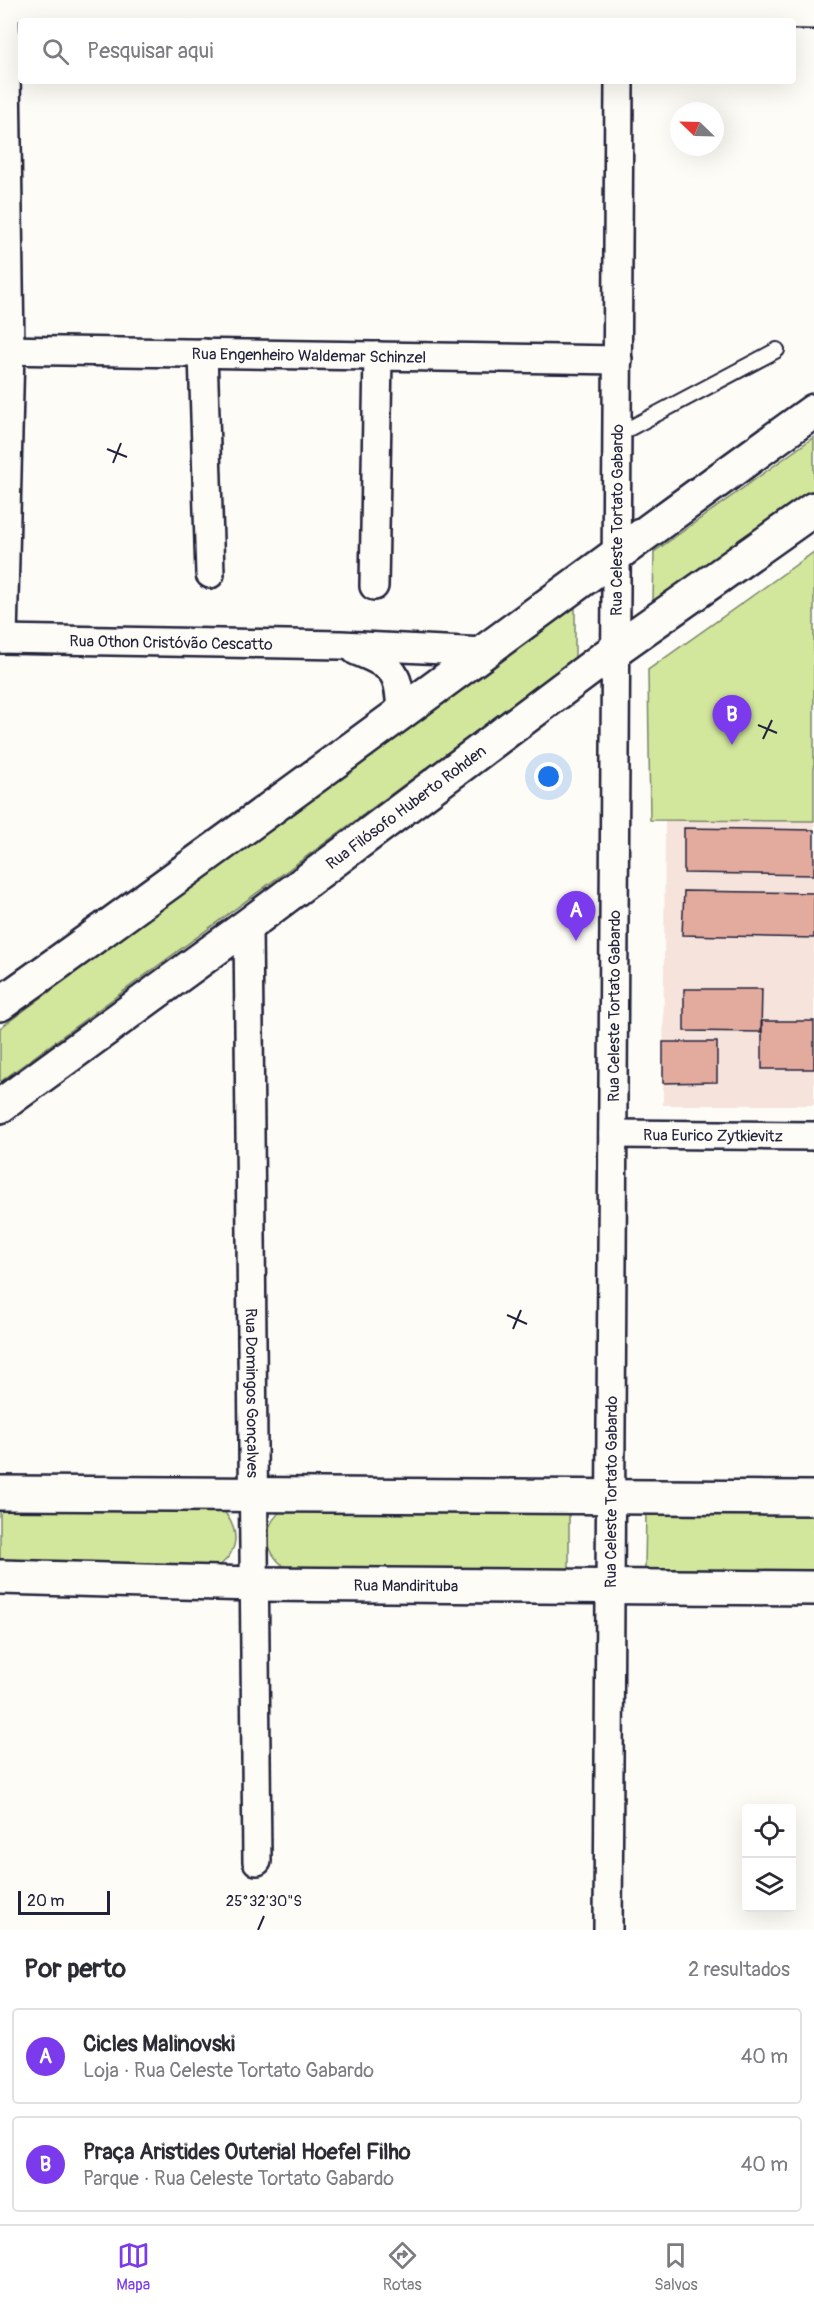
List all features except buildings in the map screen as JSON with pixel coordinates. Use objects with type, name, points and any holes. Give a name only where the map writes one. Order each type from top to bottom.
[{"type":"main road","points":[[3,3],[540,4],[619,15],[718,5],[814,12]]},
{"type":"main road","points":[[0,1005],[16,982],[401,714],[617,552],[814,411]]},
{"type":"main road","name":"Rua Filósofo Huberto Rohden","points":[[0,1106],[248,925],[616,649],[814,509]]},
{"type":"main road","points":[[0,1493],[814,1498]]},
{"type":"main road","name":"Rua Mandirituba","points":[[0,1577],[254,1584],[814,1588]]},
{"type":"street","points":[[2,639],[5,350],[3,3]]},
{"type":"street","name":"Rua Celeste Tortato Gabardo","points":[[608,1930],[619,84]]},
{"type":"street","name":"Rua Engenheiro Waldemar Schinzel","points":[[5,350],[618,360]]},
{"type":"street","points":[[203,353],[210,574]]},
{"type":"street","points":[[374,586],[378,356]]},
{"type":"street","name":"Rua Othon Cristóvão Cescatto","points":[[2,639],[341,645],[485,652]]},
{"type":"street","name":"Rua Othon Cristóvão Cescatto","points":[[341,645],[389,667],[400,685],[401,714]]},
{"type":"street","name":"Rua Domingos Gonçalves","points":[[248,925],[257,1861]]},
{"type":"street","name":"Rua Eurico Zytkievitz","points":[[613,1134],[814,1136]]},
{"type":"lane","points":[[617,435],[777,350]]},
{"type":"shaded area","points":[[665,820],[814,821],[814,1105],[663,1105]]},
{"type":"green space","points":[[814,437],[814,490],[653,603],[654,552]]},
{"type":"green space","points":[[814,552],[814,821],[650,820],[648,670]]},
{"type":"green space","points":[[575,607],[575,659],[0,1082],[0,1028]]},
{"type":"green space","points":[[285,1508],[569,1511],[569,1569],[286,1568],[273,1554],[268,1538],[272,1522]]},
{"type":"green space","points":[[0,1509],[223,1510],[233,1526],[235,1542],[229,1556],[215,1569],[0,1566]]},
{"type":"green space","points":[[646,1511],[814,1513],[814,1572],[645,1570]]},
{"type":"place","name":"Praça Aristides Outerial Hoefel Filho","points":[[732,745]]},
{"type":"place","name":"Cicles Malinovski","points":[[576,941]]}]
